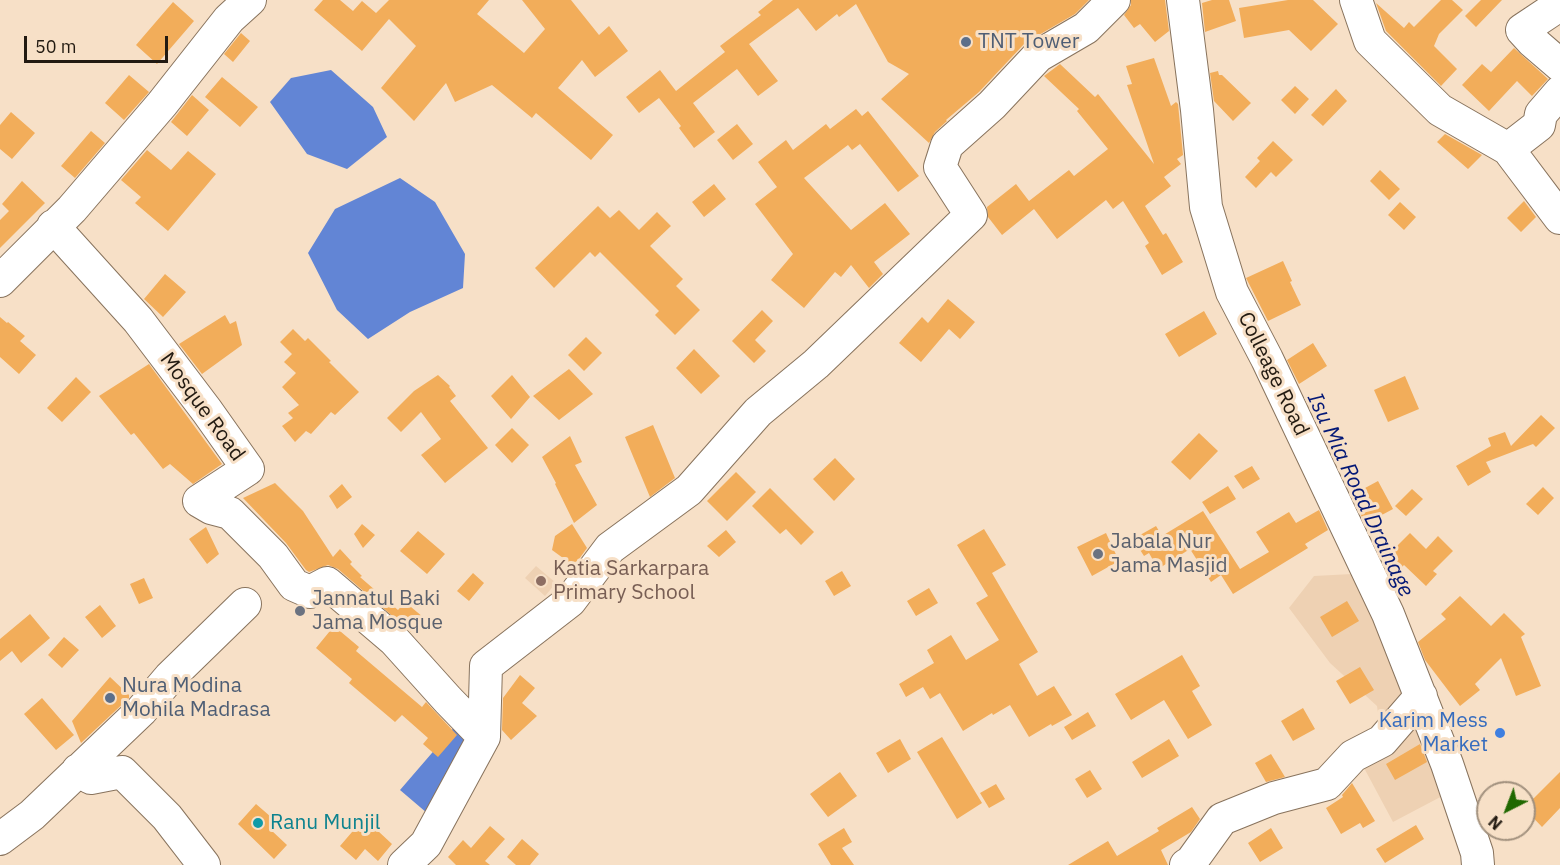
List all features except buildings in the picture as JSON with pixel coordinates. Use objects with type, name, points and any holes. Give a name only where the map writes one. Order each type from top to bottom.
[{"type":"street","points":[[0,281],[72,208],[162,104],[229,19],[250,0]]},
{"type":"street","points":[[404,865],[426,844],[484,737],[486,666],[570,601],[610,548],[689,490],[758,412],[816,364],[971,215],[939,167],[947,145],[992,105],[1038,56],[1086,28],[1114,0]]},
{"type":"street","name":"Colleage Road","points":[[1183,0],[1206,207],[1232,292],[1267,358],[1383,604],[1421,696],[1477,853],[1478,865]]},
{"type":"street","points":[[1356,0],[1370,41],[1440,110],[1508,149],[1560,218]]},
{"type":"street","points":[[1560,1],[1552,10],[1522,30],[1560,64]]},
{"type":"street","points":[[1508,149],[1539,125],[1541,114],[1560,92]]},
{"type":"street","name":"Mosque Road","points":[[53,226],[138,320],[248,469],[199,501],[211,508],[230,513],[273,556],[294,585],[310,592],[327,583],[394,640],[484,737]]},
{"type":"street","points":[[0,839],[32,815],[141,711],[170,677],[245,604]]},
{"type":"street","points":[[1186,865],[1191,862],[1222,819],[1274,798],[1327,784],[1353,756],[1382,741],[1421,696]]},
{"type":"street","points":[[78,770],[91,778],[122,772],[167,816],[204,865]]},
{"type":"shaded area","name":"Katia Sarkarpara Primary School","points":[[536,566],[556,583],[545,596],[525,578]]},
{"type":"shaded area","points":[[1352,574],[1366,605],[1390,647],[1448,793],[1393,822],[1363,766],[1381,735],[1377,706],[1330,663],[1289,608],[1314,576]]},
{"type":"water","points":[[331,70],[373,107],[387,137],[347,169],[307,154],[270,102],[291,78]]},
{"type":"water","points":[[400,178],[435,202],[465,254],[463,288],[410,312],[368,339],[337,310],[308,253],[335,209]]},
{"type":"water","points":[[463,717],[490,740],[427,813],[400,790]]},
{"type":"place","name":"TNT Tower","points":[[966,42]]},
{"type":"place","name":"Jabala Nur Jama Masjid","points":[[1098,554]]},
{"type":"place","name":"Katia Sarkarpara Primary School","points":[[541,581]]},
{"type":"place","name":"Jannatul Baki Jama Mosque","points":[[300,611]]},
{"type":"place","name":"Nura Modina Mohila Madrasa","points":[[110,698]]},
{"type":"place","name":"Karim Mess Market","points":[[1500,733]]},
{"type":"place","name":"Ranu Munjil","points":[[258,823]]},
{"type":"water label","name":"Isu Mia Road Drainage","points":[[1360,495]]}]
